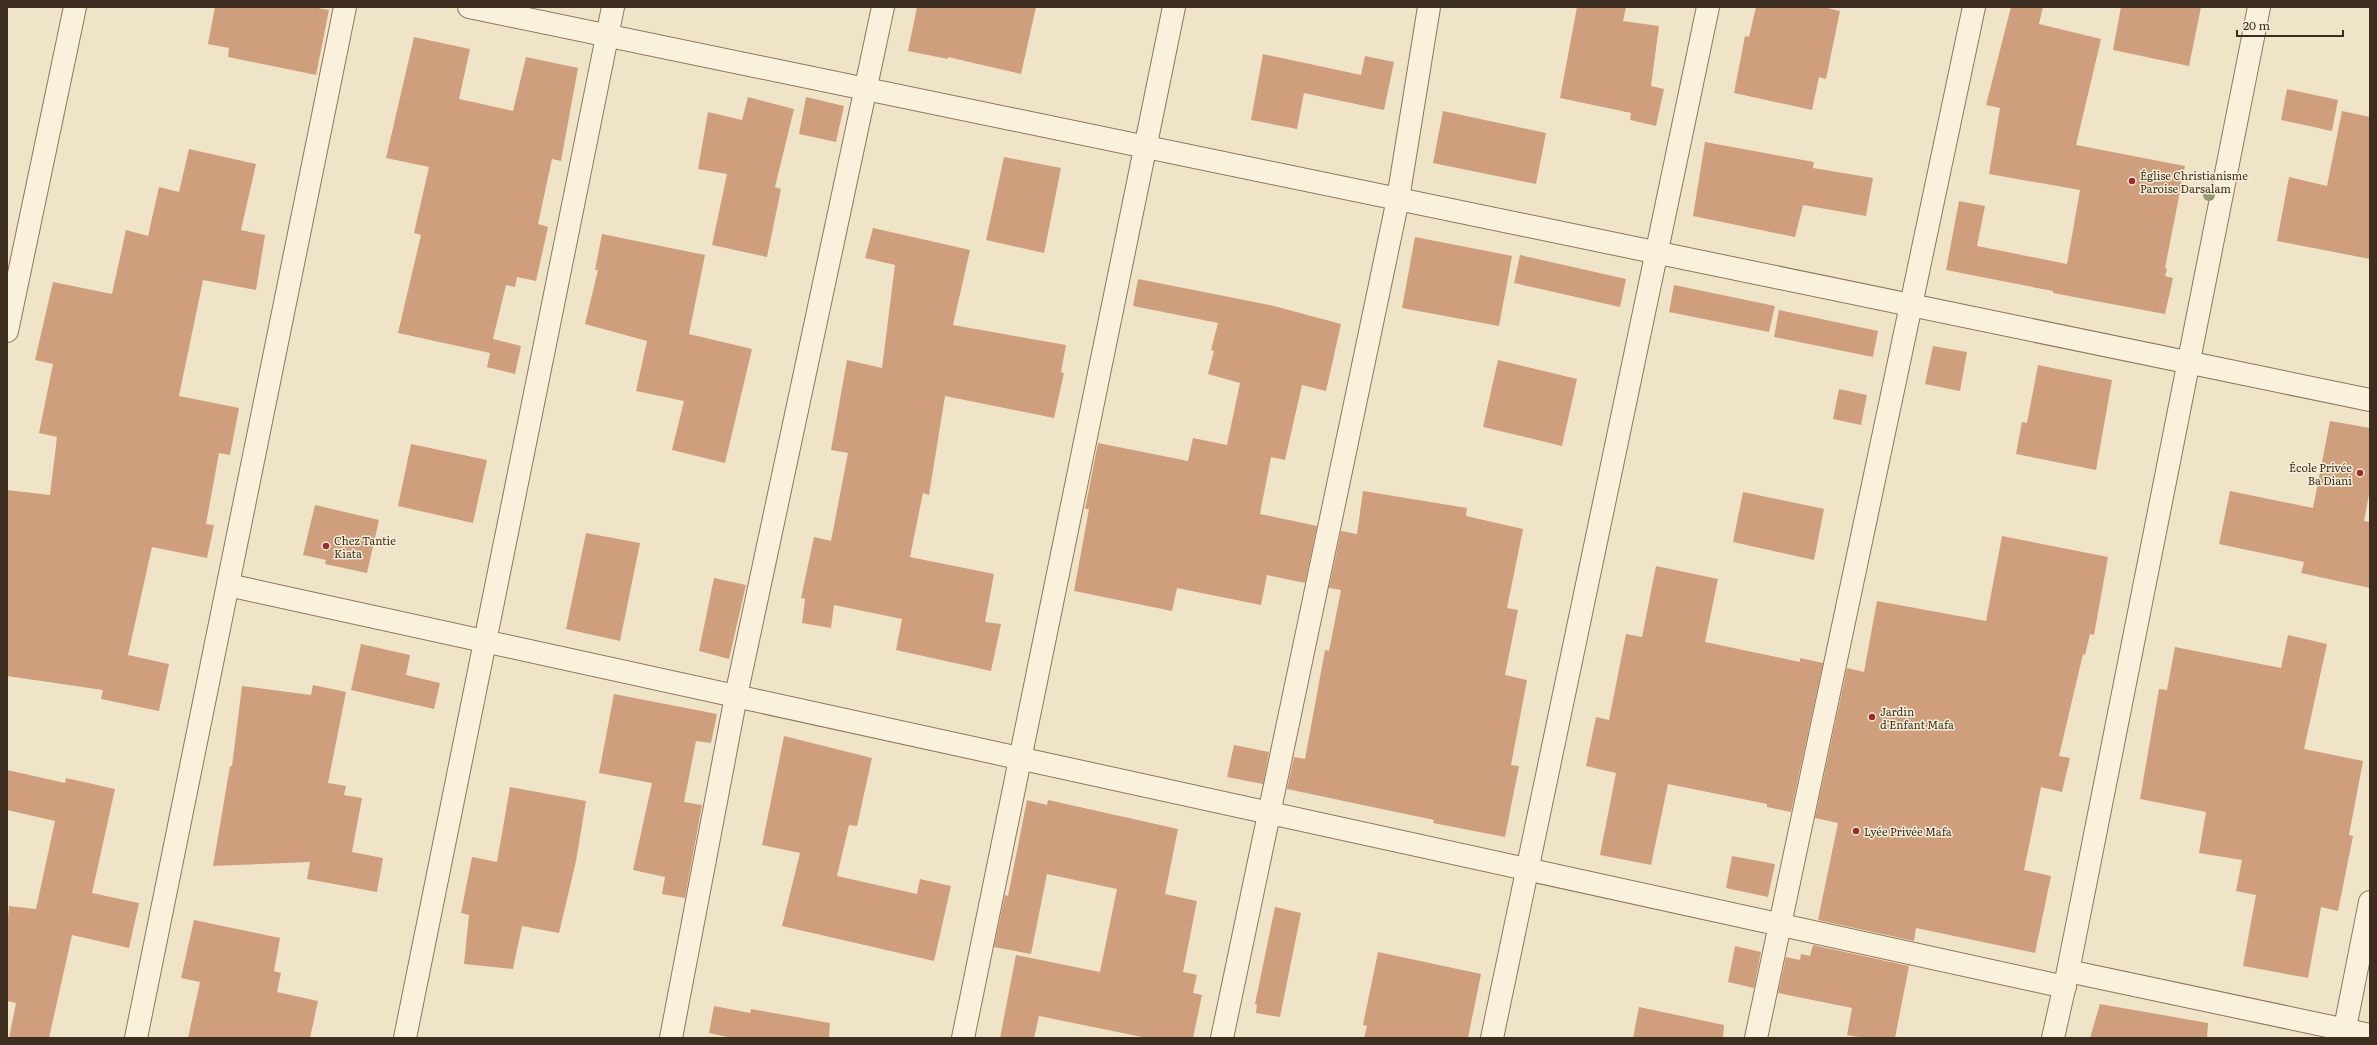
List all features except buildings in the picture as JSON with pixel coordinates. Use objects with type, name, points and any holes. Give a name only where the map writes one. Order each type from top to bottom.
[{"type":"street","points":[[7,331],[75,7]]},
{"type":"street","points":[[136,1038],[344,7]]},
{"type":"street","points":[[469,7],[2370,400]]},
{"type":"street","points":[[405,1038],[613,7]]},
{"type":"street","points":[[671,1038],[736,696],[883,7]]},
{"type":"street","points":[[962,1038],[1174,7]]},
{"type":"street","points":[[1222,1038],[1398,199],[1429,7]]},
{"type":"street","points":[[1492,1038],[1708,7]]},
{"type":"street","points":[[1756,1038],[1974,7]]},
{"type":"street","points":[[2053,1038],[2259,7]]},
{"type":"street","points":[[228,585],[1780,924],[2343,1034],[2370,1035]]},
{"type":"street","points":[[2343,1034],[2370,902]]},
{"type":"place","name":"Église Christianisme Paroise Darsalam","points":[[2132,181]]},
{"type":"place","name":"École Privée Ba Diani","points":[[2360,473]]},
{"type":"place","name":"Chez Tantie Kiata","points":[[326,546]]},
{"type":"place","name":"Jardin d'Enfant Mafa","points":[[1872,717]]},
{"type":"place","name":"Lyée Privée Mafa","points":[[1856,831]]}]
